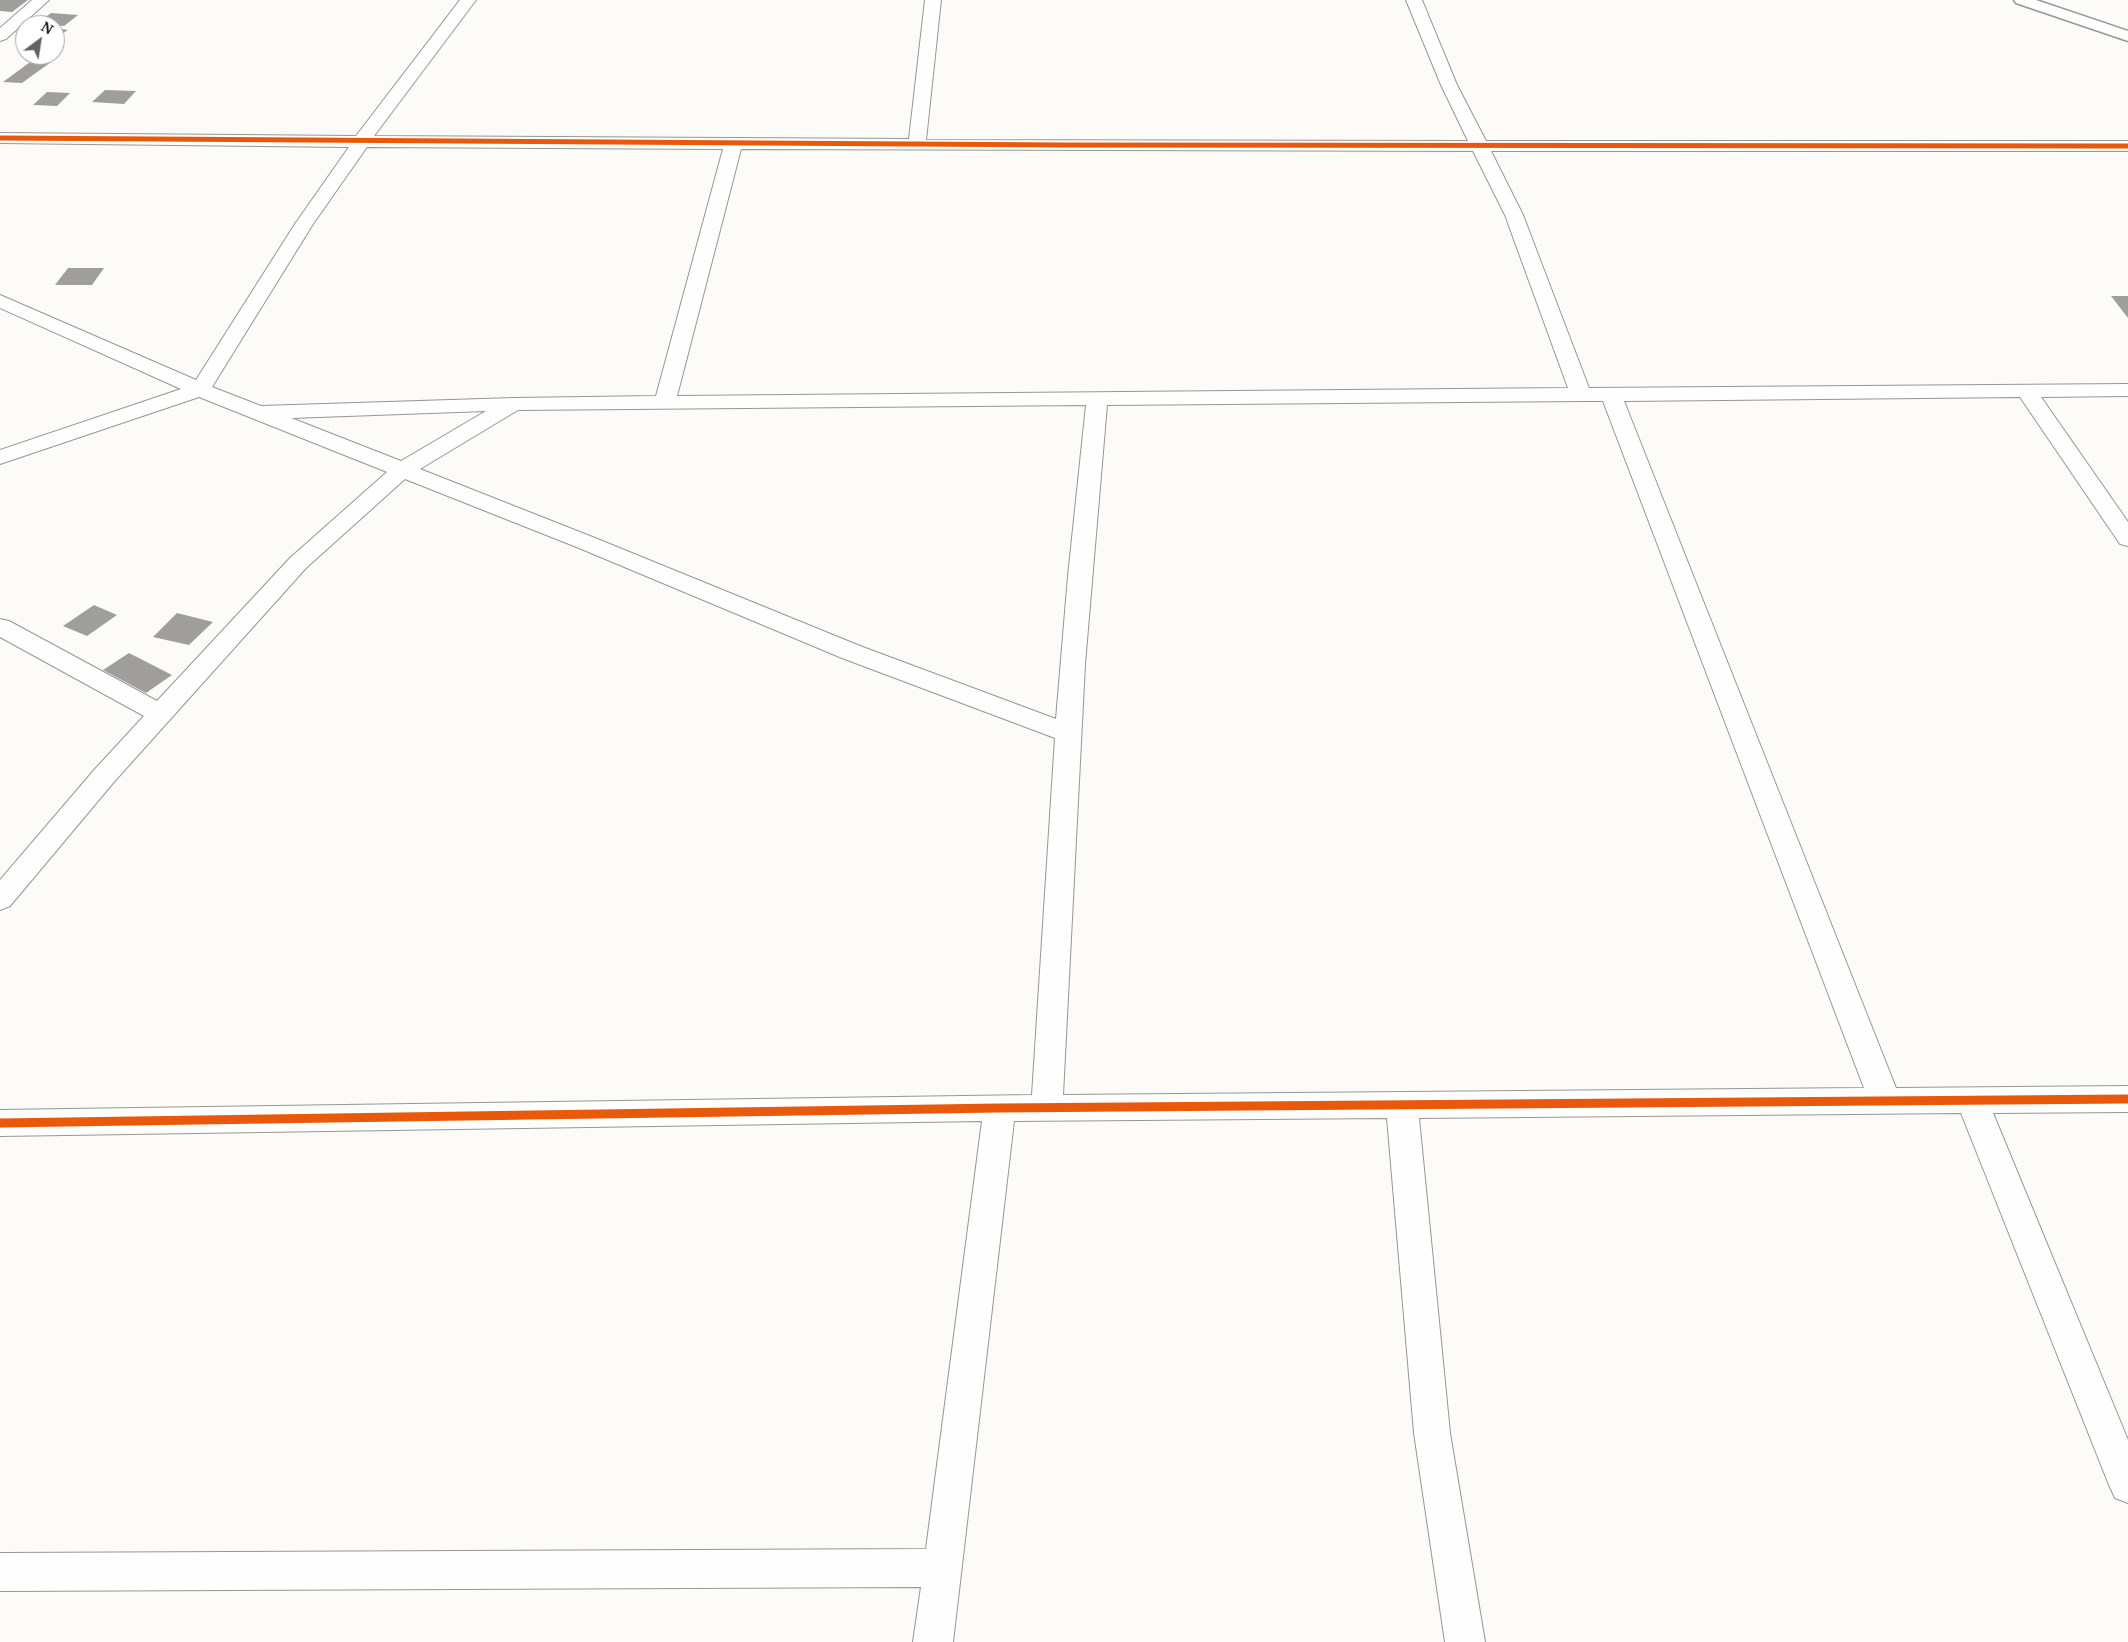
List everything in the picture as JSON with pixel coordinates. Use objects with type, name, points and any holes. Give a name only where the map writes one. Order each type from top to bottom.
[{"type":"street","points":[[0,36],[41,0]]},
{"type":"street","points":[[0,457],[200,390],[304,224],[361,142],[468,0]]},
{"type":"street","points":[[917,144],[933,0]]},
{"type":"street","points":[[1414,0],[1448,85],[1514,215],[1581,395]]},
{"type":"street","points":[[0,138],[733,145],[2128,146]]},
{"type":"street","points":[[665,403],[733,145]]},
{"type":"street","points":[[0,300],[200,390],[587,543],[851,652],[1068,733]]},
{"type":"street","points":[[260,414],[514,404],[2128,390]]},
{"type":"street","points":[[2026,391],[2128,539]]},
{"type":"street","points":[[1611,394],[1885,1101]]},
{"type":"street","points":[[1047,1108],[1068,733],[1087,482],[1097,399]]},
{"type":"street","points":[[0,899],[104,776],[298,564],[402,470],[514,404]]},
{"type":"street","points":[[0,627],[160,714]]},
{"type":"street","points":[[0,1123],[1000,1108],[2128,1099]]},
{"type":"street","points":[[1972,1101],[2128,1485]]},
{"type":"street","points":[[1402,1105],[1432,1433],[1465,1642]]},
{"type":"street","points":[[934,1642],[1000,1108]]},
{"type":"street","points":[[0,1572],[942,1568]]},
{"type":"lane","points":[[2021,0],[2128,36]]},
{"type":"building","points":[[0,0],[28,0],[12,12],[0,11]]},
{"type":"building","points":[[51,13],[78,15],[65,25],[65,15],[48,15]]},
{"type":"building","points":[[26,65],[47,65],[22,83],[3,82]]},
{"type":"building","points":[[105,90],[136,91],[124,104],[92,102]]},
{"type":"building","points":[[47,92],[70,93],[57,106],[33,105]]},
{"type":"building","points":[[68,268],[104,268],[92,285],[55,285]]},
{"type":"building","points":[[2111,296],[2128,296],[2128,318]]},
{"type":"building","points":[[94,605],[117,615],[87,636],[63,626]]},
{"type":"building","points":[[177,613],[213,622],[189,645],[153,637]]},
{"type":"building","points":[[129,653],[172,675],[146,693],[103,670]]},
{"type":"cycle path","points":[[0,138],[532,143],[2128,146]]},
{"type":"cycle path","points":[[0,1123],[1000,1108],[2128,1099]]}]
